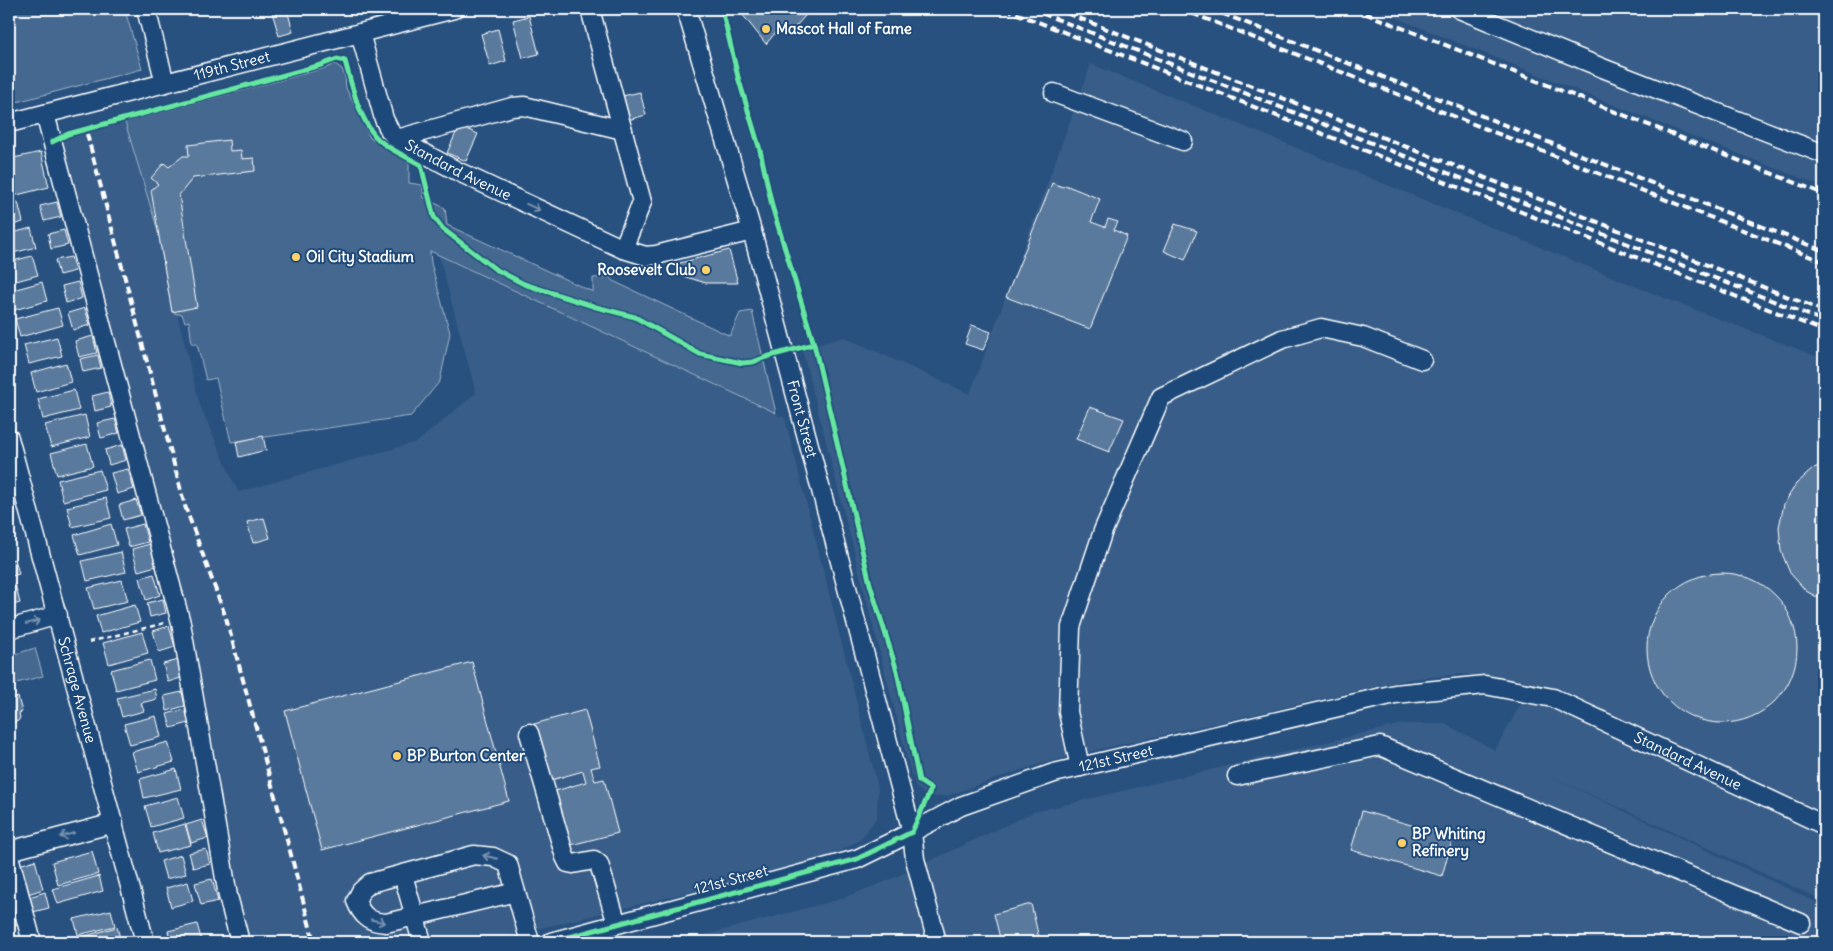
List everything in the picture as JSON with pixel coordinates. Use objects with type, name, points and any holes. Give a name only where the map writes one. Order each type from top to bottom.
[{"type":"street","points":[[146,9],[165,83]]},
{"type":"street","name":"119th Street","points":[[9,123],[454,9]]},
{"type":"street","points":[[590,9],[642,202],[623,249]]},
{"type":"street","name":"Front Street","points":[[686,9],[752,230],[912,832],[915,859],[937,942]]},
{"type":"street","points":[[1459,9],[1824,154]]},
{"type":"street","name":"Standard Avenue","points":[[360,33],[384,119],[390,131],[397,139],[457,171],[623,249],[646,256],[752,230]]},
{"type":"street","points":[[1054,93],[1183,141]]},
{"type":"street","points":[[397,139],[512,107],[524,106],[623,130]]},
{"type":"street","points":[[45,114],[180,619],[228,896],[240,942]]},
{"type":"street","points":[[1080,767],[1068,712],[1071,627],[1102,531],[1161,396],[1282,340],[1321,328],[1364,337],[1422,360]]},
{"type":"street","name":"Schrage Avenue","points":[[9,438],[145,942]]},
{"type":"street","points":[[9,629],[58,615]]},
{"type":"street","name":"121st Street","points":[[551,942],[858,859],[961,806],[1054,773],[1395,694],[1485,684],[1553,698]]},
{"type":"street","name":"Standard Avenue","points":[[1553,698],[1824,825]]},
{"type":"street","points":[[529,733],[568,863],[573,864],[594,860],[599,864],[616,924]]},
{"type":"street","points":[[1237,776],[1380,746],[1801,924]]},
{"type":"street","points":[[9,851],[114,822]]},
{"type":"street","points":[[516,892],[386,924],[378,923],[360,912],[356,901],[370,883],[474,855],[493,857],[508,864],[516,892],[530,942]]},
{"type":"street","points":[[9,856],[32,942]]},
{"type":"street","points":[[403,875],[422,942]]},
{"type":"path","points":[[89,642],[180,619]]},
{"type":"shaded area","points":[[9,9],[124,9],[142,69],[9,104]]},
{"type":"shaded area","points":[[1374,9],[1824,9],[1824,187],[1684,133]]},
{"type":"shaded area","name":"Oil City Stadium","points":[[335,64],[342,69],[346,88],[370,138],[409,162],[409,183],[422,185],[424,198],[445,208],[447,225],[593,292],[593,278],[609,277],[613,281],[730,336],[740,313],[752,311],[776,413],[430,251],[431,263],[450,333],[440,381],[411,416],[231,442],[216,378],[206,380],[197,344],[192,344],[189,321],[185,322],[182,314],[172,312],[158,231],[125,122]]},
{"type":"shaded area","points":[[1091,64],[1667,299],[1824,359],[1824,901],[1548,775],[1824,906],[1824,942],[679,942],[837,900],[887,881],[1034,812],[1402,724],[1445,724],[1495,750],[1533,682],[1462,674],[1410,679],[1033,766],[946,796],[928,797],[916,787],[910,770],[802,349],[844,337],[970,394]]},
{"type":"shaded area","points":[[125,122],[158,231],[172,311],[177,314],[200,405],[238,492],[417,442],[476,393],[439,256],[785,418],[878,787],[877,817],[861,839],[827,859],[483,942],[240,942],[181,623],[52,142]]},
{"type":"shaded area","points":[[35,648],[43,676],[9,685],[9,656]]},
{"type":"building","points":[[271,9],[287,9],[293,32],[279,36]]},
{"type":"building","name":"Mascot Hall of Fame","points":[[738,9],[811,9],[790,33],[782,25],[766,44]]},
{"type":"building","points":[[529,16],[539,54],[523,58],[513,20]]},
{"type":"building","points":[[498,29],[506,61],[490,66],[481,34]]},
{"type":"building","points":[[640,92],[646,115],[624,121],[618,97]]},
{"type":"building","points":[[459,126],[478,134],[466,161],[447,153]]},
{"type":"building","points":[[229,140],[230,151],[241,150],[242,159],[254,158],[255,171],[193,178],[179,195],[197,307],[172,312],[151,190],[158,184],[151,178],[164,163],[169,167],[183,156],[189,156],[188,145]]},
{"type":"building","points":[[41,152],[49,187],[9,197],[9,159]]},
{"type":"building","points":[[1052,183],[1063,187],[1065,185],[1100,199],[1091,222],[1105,227],[1108,219],[1118,222],[1114,230],[1127,236],[1090,329],[1006,297]]},
{"type":"building","points":[[18,202],[23,222],[9,226],[9,204]]},
{"type":"building","points":[[57,202],[61,217],[44,221],[40,206]]},
{"type":"building","points":[[1175,224],[1197,231],[1185,260],[1164,251]]},
{"type":"building","points":[[31,228],[36,247],[9,254],[9,234]]},
{"type":"building","points":[[64,230],[68,245],[51,249],[48,234]]},
{"type":"building","name":"Roosevelt Club","points":[[729,250],[738,283],[706,283],[679,275],[676,264]]},
{"type":"building","points":[[32,256],[38,275],[9,283],[9,262]]},
{"type":"building","points":[[71,257],[75,271],[59,275],[55,260]]},
{"type":"building","points":[[42,282],[47,301],[14,310],[9,291]]},
{"type":"building","points":[[78,282],[82,298],[66,303],[62,286]]},
{"type":"building","points":[[58,308],[63,325],[20,337],[15,319]]},
{"type":"building","points":[[85,308],[90,325],[73,330],[68,313]]},
{"type":"building","points":[[972,325],[991,332],[983,350],[965,344]]},
{"type":"building","points":[[93,336],[97,353],[79,357],[75,341]]},
{"type":"building","points":[[57,337],[62,356],[29,364],[24,345]]},
{"type":"building","points":[[98,355],[101,368],[83,372],[80,359]]},
{"type":"building","points":[[66,363],[71,382],[36,392],[31,373]]},
{"type":"building","points":[[74,390],[79,410],[43,419],[38,399]]},
{"type":"building","points":[[108,392],[111,407],[95,411],[92,396]]},
{"type":"building","points":[[1090,407],[1124,419],[1109,452],[1076,439]]},
{"type":"building","points":[[85,415],[90,437],[51,447],[45,425]]},
{"type":"building","points":[[115,419],[119,433],[101,438],[97,423]]},
{"type":"building","points":[[263,436],[266,450],[239,457],[236,442]]},
{"type":"building","points":[[87,444],[93,466],[57,475],[51,453]]},
{"type":"building","points":[[122,445],[126,460],[109,465],[105,450]]},
{"type":"building","points":[[1824,464],[1824,601],[1806,591],[1790,573],[1781,551],[1779,527],[1784,504],[1796,484],[1814,468]]},
{"type":"building","points":[[128,469],[134,489],[117,494],[111,473]]},
{"type":"building","points":[[100,470],[106,490],[63,501],[58,480]]},
{"type":"building","points":[[106,498],[111,518],[72,527],[67,507]]},
{"type":"building","points":[[136,500],[141,515],[123,520],[119,505]]},
{"type":"building","points":[[264,518],[270,538],[253,543],[247,522]]},
{"type":"building","points":[[111,524],[117,545],[80,555],[74,535]]},
{"type":"building","points":[[143,524],[148,542],[129,547],[124,529]]},
{"type":"building","points":[[150,544],[156,566],[138,571],[132,549]]},
{"type":"building","points":[[121,552],[126,572],[87,581],[82,561]]},
{"type":"building","points":[[15,559],[19,574],[9,577],[9,560]]},
{"type":"building","points":[[1722,573],[1737,574],[1751,578],[1764,585],[1775,595],[1785,606],[1792,619],[1796,633],[1796,663],[1792,677],[1785,690],[1775,701],[1764,711],[1751,718],[1737,722],[1722,723],[1707,722],[1693,718],[1680,711],[1669,701],[1659,690],[1652,677],[1648,663],[1647,648],[1648,633],[1652,619],[1659,606],[1669,595],[1680,585],[1693,578],[1707,574]]},
{"type":"building","points":[[154,574],[160,595],[146,600],[140,578]]},
{"type":"building","points":[[122,580],[128,601],[94,609],[88,588]]},
{"type":"building","points":[[15,584],[20,603],[9,606],[9,586]]},
{"type":"building","points":[[163,599],[166,613],[150,617],[147,603]]},
{"type":"building","points":[[135,605],[140,622],[101,633],[96,616]]},
{"type":"building","points":[[169,626],[175,647],[159,652],[153,631]]},
{"type":"building","points":[[142,632],[148,653],[109,664],[103,643]]},
{"type":"building","points":[[150,660],[155,680],[116,690],[111,670]]},
{"type":"building","points":[[179,660],[184,677],[168,682],[163,664]]},
{"type":"building","name":"BP Burton Center","points":[[472,662],[509,801],[322,850],[285,711]]},
{"type":"building","points":[[155,689],[157,699],[141,703],[144,711],[122,717],[117,698]]},
{"type":"building","points":[[182,692],[185,706],[167,711],[164,696]]},
{"type":"building","points":[[18,697],[22,712],[19,713],[20,718],[18,721],[9,724],[9,700]]},
{"type":"building","points":[[185,709],[189,723],[171,728],[167,714]]},
{"type":"building","points":[[585,710],[600,766],[591,768],[595,781],[604,779],[618,833],[567,846],[552,792],[586,782],[583,771],[548,781],[534,724]]},
{"type":"building","points":[[156,716],[161,737],[130,745],[124,724]]},
{"type":"building","points":[[168,742],[174,762],[138,772],[132,752]]},
{"type":"building","points":[[176,769],[181,789],[144,798],[140,779]]},
{"type":"building","points":[[178,797],[184,818],[151,827],[145,806]]},
{"type":"building","name":"BP Whiting Refinery","points":[[1362,811],[1453,837],[1442,876],[1351,850]]},
{"type":"building","points":[[202,820],[208,838],[191,843],[186,825]]},
{"type":"building","points":[[185,824],[191,845],[158,853],[153,833]]},
{"type":"building","points":[[206,849],[210,864],[193,868],[189,853]]},
{"type":"building","points":[[92,851],[98,874],[58,885],[52,862]]},
{"type":"building","points":[[181,855],[186,874],[166,879],[161,861]]},
{"type":"building","points":[[35,860],[43,889],[25,895],[16,866]]},
{"type":"building","points":[[9,876],[23,923],[9,928]]},
{"type":"building","points":[[99,876],[103,891],[58,904],[53,889]]},
{"type":"building","points":[[212,879],[218,901],[201,905],[195,883]]},
{"type":"building","points":[[188,882],[193,901],[171,907],[166,888]]},
{"type":"building","points":[[45,892],[49,908],[33,912],[29,897]]},
{"type":"building","points":[[1031,904],[1040,942],[1001,942],[994,914]]},
{"type":"building","points":[[111,910],[115,926],[78,935],[74,919]]},
{"type":"building","points":[[197,924],[202,942],[171,942],[168,931]]},
{"type":"building","points":[[117,927],[121,942],[64,942]]},
{"type":"railway","points":[[1005,9],[1824,331]]},
{"type":"railway","points":[[1031,9],[1824,321]]},
{"type":"railway","points":[[1056,9],[1824,311]]},
{"type":"railway","points":[[1181,9],[1824,262]]},
{"type":"railway","points":[[1211,9],[1824,251]]},
{"type":"railway","points":[[1354,9],[1824,194]]},
{"type":"railway","points":[[87,134],[185,506],[226,618],[314,942]]},
{"type":"cycle path","points":[[551,942],[857,859],[912,832],[931,789],[919,781],[897,671],[870,584],[814,344],[772,206],[760,150],[738,77],[722,9]]},
{"type":"cycle path","points":[[52,142],[68,134],[337,59],[345,61],[360,110],[369,128],[379,140],[421,165],[434,217],[443,229],[495,269],[524,284],[596,307],[635,317],[700,354],[742,363],[753,362],[814,344]]},
{"type":"place","name":"Mascot Hall of Fame","points":[[766,29]]},
{"type":"place","name":"Oil City Stadium","points":[[296,257]]},
{"type":"place","name":"Roosevelt Club","points":[[706,270]]},
{"type":"place","name":"BP Burton Center","points":[[397,756]]},
{"type":"place","name":"BP Whiting Refinery","points":[[1402,843]]}]
